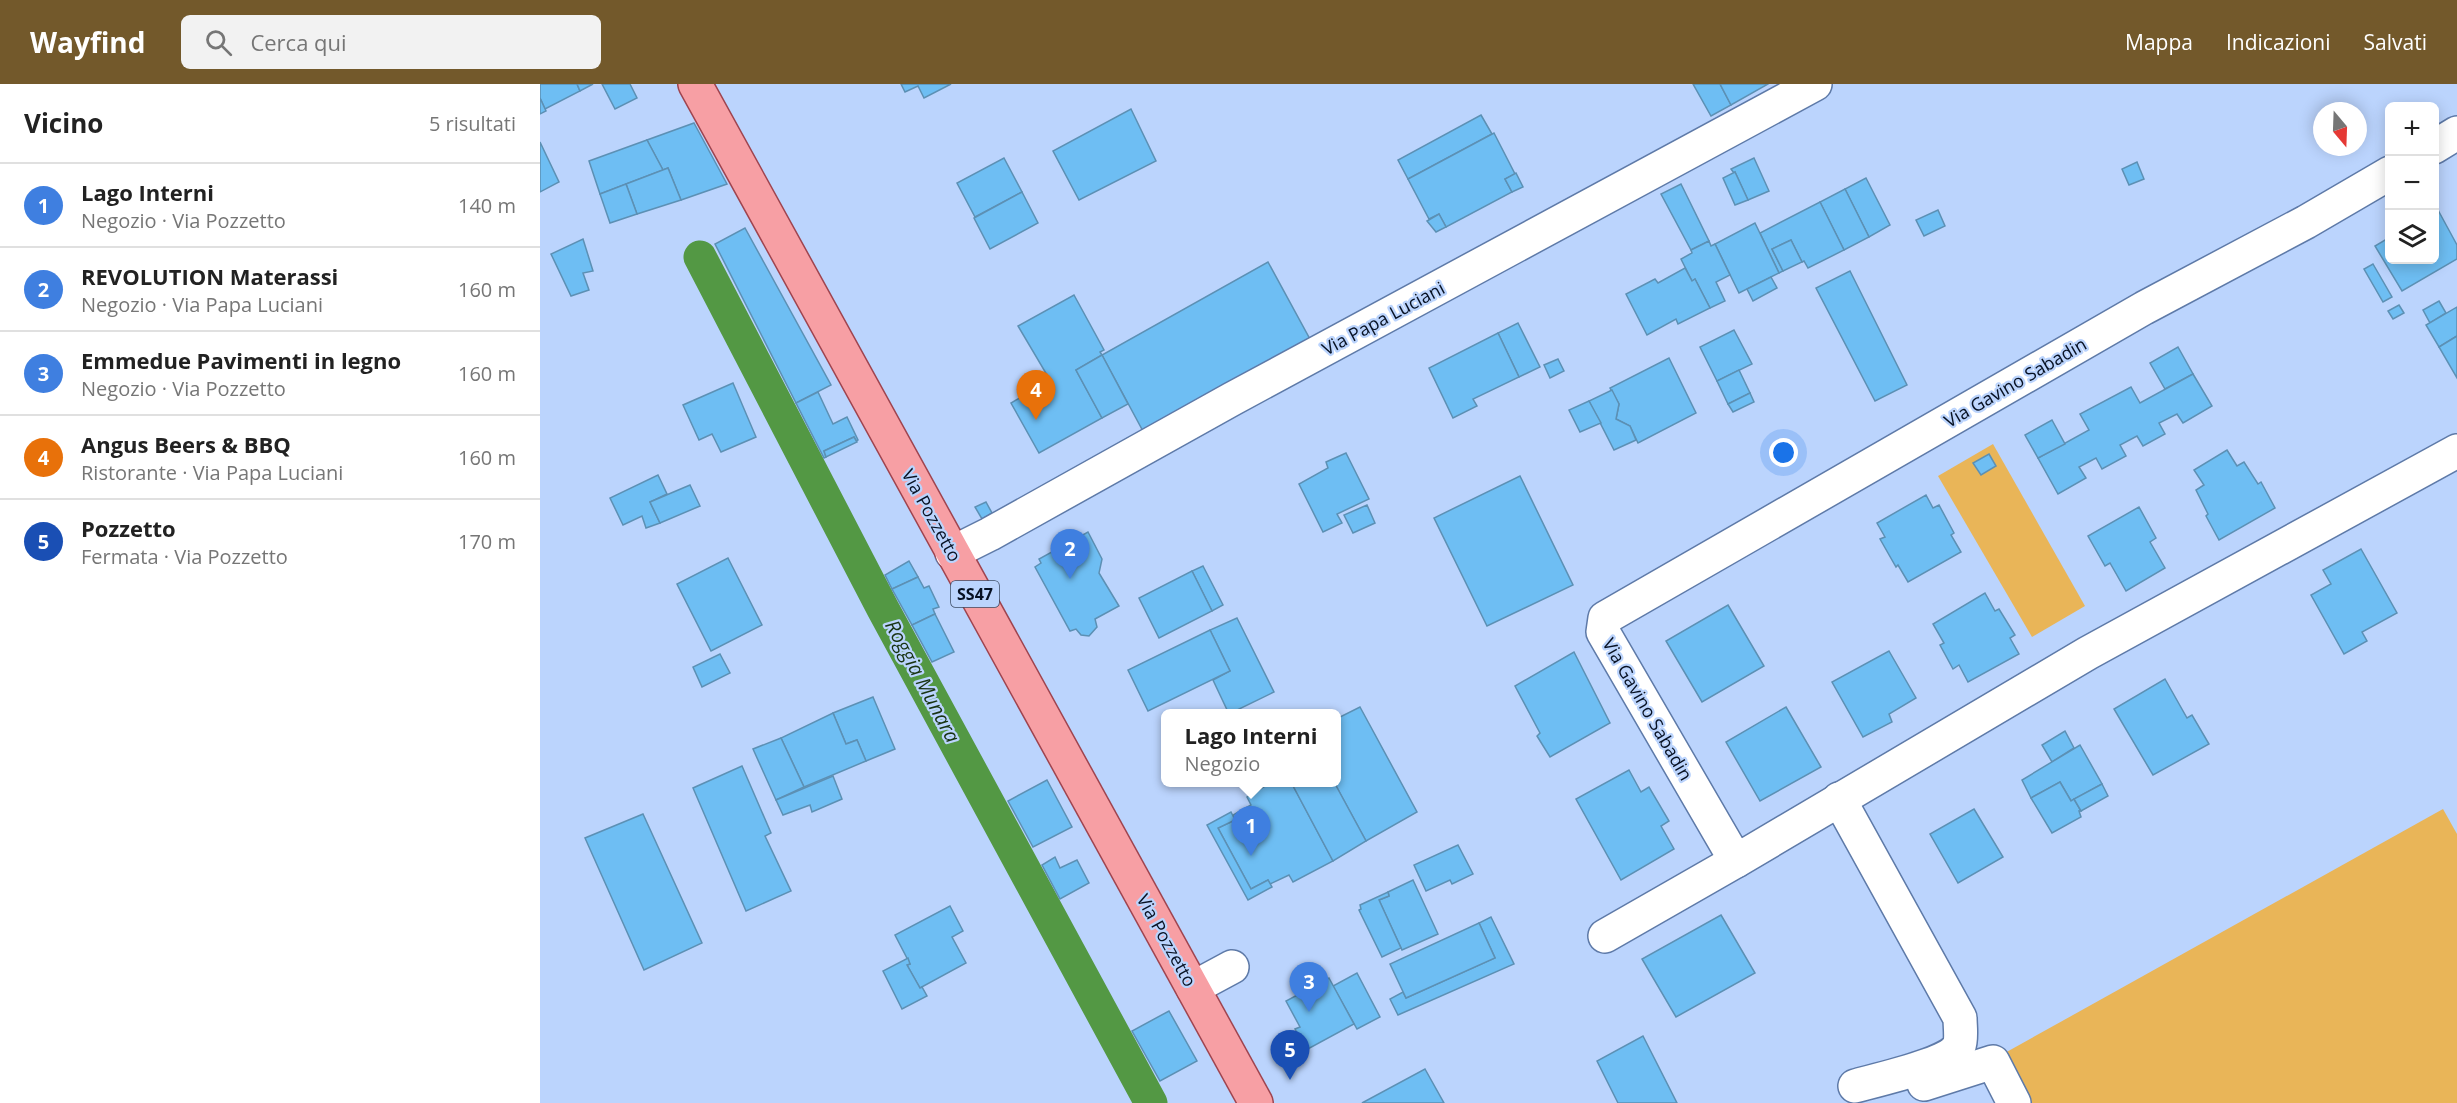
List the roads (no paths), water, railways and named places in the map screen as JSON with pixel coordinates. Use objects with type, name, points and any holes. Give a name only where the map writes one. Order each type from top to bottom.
[{"type":"main road","name":"Via Pozzetto","points":[[695,84],[1256,1103]]},
{"type":"street","name":"Via Papa Luciani","points":[[952,553],[1815,84]]},
{"type":"street","points":[[2439,144],[2457,134]]},
{"type":"street","name":"Via Gavino Sabadin","points":[[1736,861],[1603,632],[1605,618],[2134,314],[2306,222],[2385,176]]},
{"type":"street","points":[[1605,936],[2088,653],[2457,451]]},
{"type":"street","points":[[1839,799],[1960,1018],[1959,1045],[1951,1054],[1859,1095]]},
{"type":"street","points":[[1193,988],[1232,967]]},
{"type":"street","points":[[1859,1095],[1994,1062],[2014,1103]]},
{"type":"waterway","name":"Roggia Munara","points":[[700,257],[883,609],[1151,1103]]},
{"type":"place","name":"Angus Beers & BBQ","points":[[1036,420]]},
{"type":"place","name":"REVOLUTION Materassi","points":[[1070,579]]},
{"type":"place","name":"Lago Interni","points":[[1251,856]]},
{"type":"place","name":"Emmedue Pavimenti in legno","points":[[1309,1012]]},
{"type":"place","name":"Pozzetto","points":[[1290,1080]]}]
